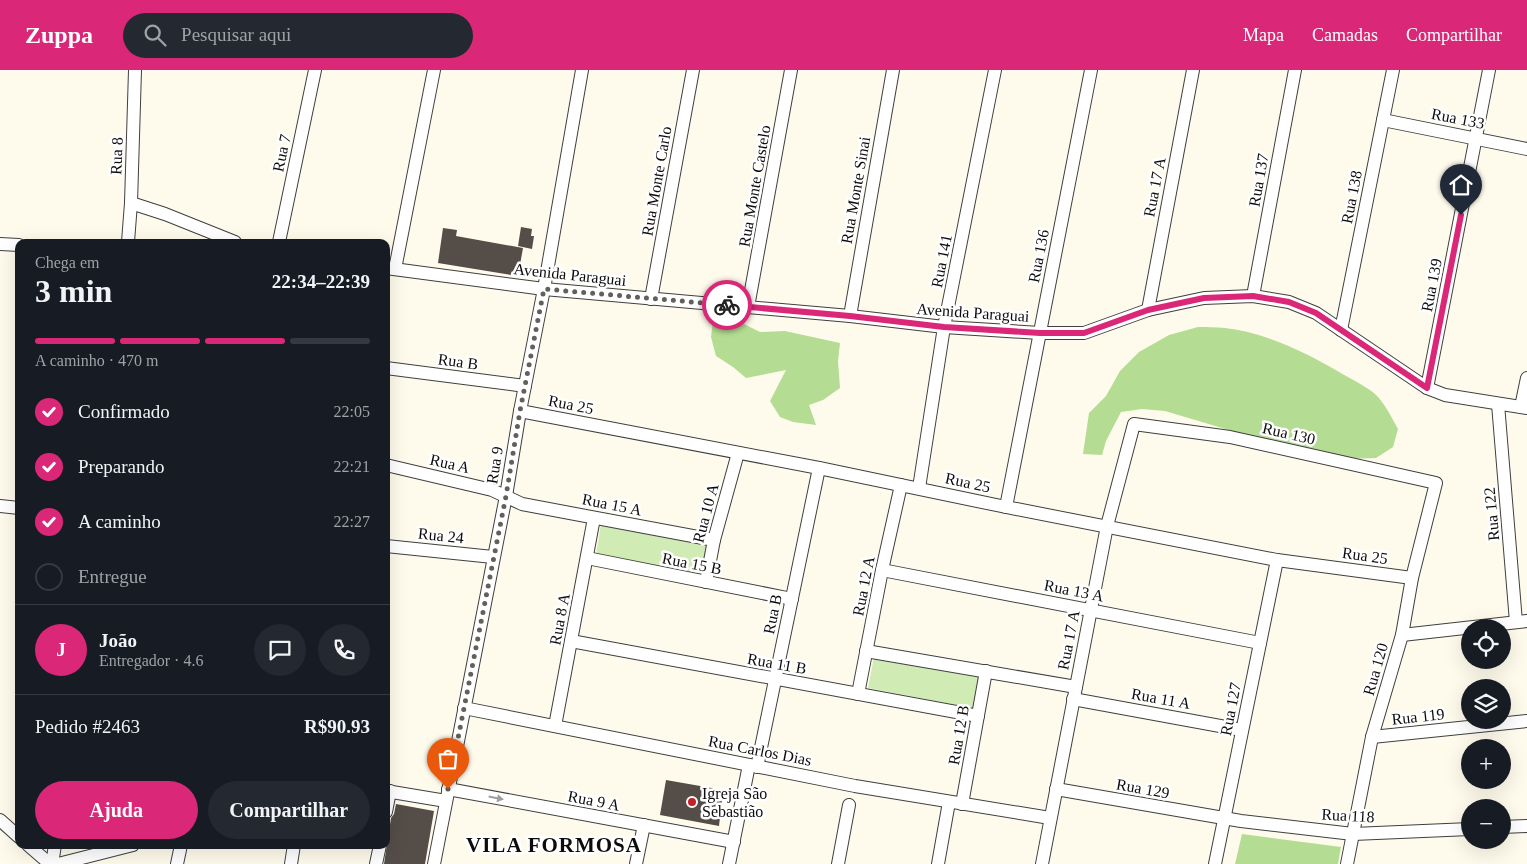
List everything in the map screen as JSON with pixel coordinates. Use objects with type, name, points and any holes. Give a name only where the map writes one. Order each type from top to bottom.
[{"type":"street","name":"Rua 8","points":[[128,239],[135,70]]},
{"type":"street","name":"Rua 7","points":[[280,239],[315,70]]},
{"type":"street","points":[[391,268],[434,70]]},
{"type":"street","name":"Rua 9","points":[[434,864],[506,496],[524,386],[544,289],[582,70]]},
{"type":"street","name":"Rua Monte Carlo","points":[[651,299],[693,70]]},
{"type":"street","name":"Rua Monte Castelo","points":[[748,307],[791,70]]},
{"type":"street","name":"Rua Monte Sinai","points":[[850,316],[893,70]]},
{"type":"street","name":"Rua 141","points":[[919,488],[944,327],[995,70]]},
{"type":"street","name":"Rua 136","points":[[1006,507],[1091,70]]},
{"type":"street","name":"Rua 17 A","points":[[1148,310],[1193,70]]},
{"type":"street","name":"Rua 137","points":[[1253,296],[1295,70]]},
{"type":"street","name":"Rua 138","points":[[1341,330],[1393,70]]},
{"type":"street","name":"Rua 139","points":[[1427,388],[1489,70]]},
{"type":"street","name":"Rua 133","points":[[1383,120],[1527,149]]},
{"type":"street","points":[[131,203],[228,239]]},
{"type":"street","points":[[0,244],[15,245]]},
{"type":"street","name":"Avenida Paraguai","points":[[391,268],[544,289],[850,316],[944,327],[1040,333],[1084,333],[1148,310],[1204,298],[1253,296],[1289,302],[1316,313],[1427,388],[1445,395],[1524,408]]},
{"type":"street","name":"Rua B","points":[[390,369],[524,386]]},
{"type":"street","points":[[1524,408],[1527,378]]},
{"type":"street","name":"Rua 122","points":[[1498,404],[1521,621]]},
{"type":"street","name":"Rua 25","points":[[520,411],[819,468],[1277,560],[1412,578]]},
{"type":"street","name":"Rua 17 A","points":[[1042,864],[1107,526],[1134,424]]},
{"type":"street","name":"Rua 130","points":[[1134,424],[1230,437],[1436,483]]},
{"type":"street","name":"Rua 10 A","points":[[706,582],[714,540],[738,453]]},
{"type":"street","name":"Rua A","points":[[390,466],[492,490],[506,496]]},
{"type":"street","name":"Rua B","points":[[729,864],[776,679],[819,468]]},
{"type":"street","name":"Rua 120","points":[[1347,864],[1372,737],[1402,635],[1412,578],[1436,483]]},
{"type":"street","name":"Rua 12 A","points":[[858,694],[901,485]]},
{"type":"street","name":"Rua 15 A","points":[[506,496],[522,504],[714,540]]},
{"type":"street","points":[[0,506],[15,508]]},
{"type":"street","name":"Rua 8 A","points":[[555,726],[594,518]]},
{"type":"street","name":"Rua 24","points":[[390,546],[493,557]]},
{"type":"street","name":"Rua 15 B","points":[[587,558],[792,600]]},
{"type":"street","name":"Rua 127","points":[[1216,864],[1277,560]]},
{"type":"street","name":"Rua 13 A","points":[[882,570],[1260,643]]},
{"type":"street","points":[[1402,635],[1521,621]]},
{"type":"street","name":"Rua 11 B","points":[[571,641],[978,716]]},
{"type":"street","points":[[866,651],[986,671],[1074,693]]},
{"type":"street","name":"Rua 12 B","points":[[962,804],[986,671]]},
{"type":"street","name":"Rua 11 A","points":[[1074,693],[1242,730]]},
{"type":"street","name":"Rua Carlos Dias","points":[[464,708],[753,766],[949,802],[1050,818]]},
{"type":"street","name":"Rua 119","points":[[1372,737],[1527,721]]},
{"type":"street","name":"Rua 129","points":[[1056,789],[1224,819]]},
{"type":"street","name":"Rua 9 A","points":[[390,791],[447,795],[644,825],[734,842]]},
{"type":"street","points":[[938,864],[949,802]]},
{"type":"street","points":[[838,864],[850,805]]},
{"type":"street","name":"Rua 118","points":[[1224,819],[1353,834],[1461,829]]},
{"type":"street","points":[[0,820],[15,833]]},
{"type":"street","points":[[636,864],[644,825]]},
{"type":"street","points":[[1511,827],[1527,826]]},
{"type":"street","points":[[33,849],[51,864],[54,849]]},
{"type":"street","points":[[58,864],[117,849]]},
{"type":"street","points":[[176,864],[180,849]]},
{"type":"street","points":[[291,864],[293,849]]},
{"type":"street","points":[[376,864],[379,849]]},
{"type":"green space","points":[[736,320],[760,332],[785,331],[840,343],[838,361],[840,388],[823,400],[809,405],[816,425],[793,422],[780,417],[770,401],[786,370],[746,378],[716,356],[711,337],[713,321]]},
{"type":"green space","points":[[1198,327],[1241,331],[1272,340],[1318,360],[1363,385],[1381,401],[1398,429],[1393,447],[1376,458],[1343,459],[1249,436],[1165,411],[1142,409],[1121,412],[1106,441],[1102,455],[1083,454],[1089,413],[1106,396],[1120,371],[1139,352],[1169,335]]},
{"type":"green space","points":[[601,524],[707,545],[701,575],[596,554]]},
{"type":"green space","points":[[874,657],[978,677],[973,708],[868,688]]},
{"type":"green space","points":[[1242,834],[1341,847],[1338,864],[1235,864]]},
{"type":"building","points":[[521,227],[532,229],[531,236],[534,236],[532,249],[518,246]]},
{"type":"building","points":[[443,228],[457,230],[456,236],[523,248],[518,276],[438,263]]},
{"type":"building","name":"Igreja São Sebastião","points":[[666,780],[723,790],[719,826],[660,815]]},
{"type":"building","points":[[396,804],[434,811],[425,864],[384,864],[386,849],[390,849],[390,825]]},
{"type":"way so far","points":[[448,789],[506,496],[520,411],[544,289],[727,305]]},
{"type":"place","name":"Igreja São Sebastião","points":[[692,802]]},
{"type":"district","name":"VILA FORMOSA","points":[[554,845]]},
{"type":"route","points":[[727,305],[944,327],[1040,333],[1084,333],[1148,310],[1204,298],[1253,296],[1289,302],[1316,313],[1427,388],[1461,215]]}]
